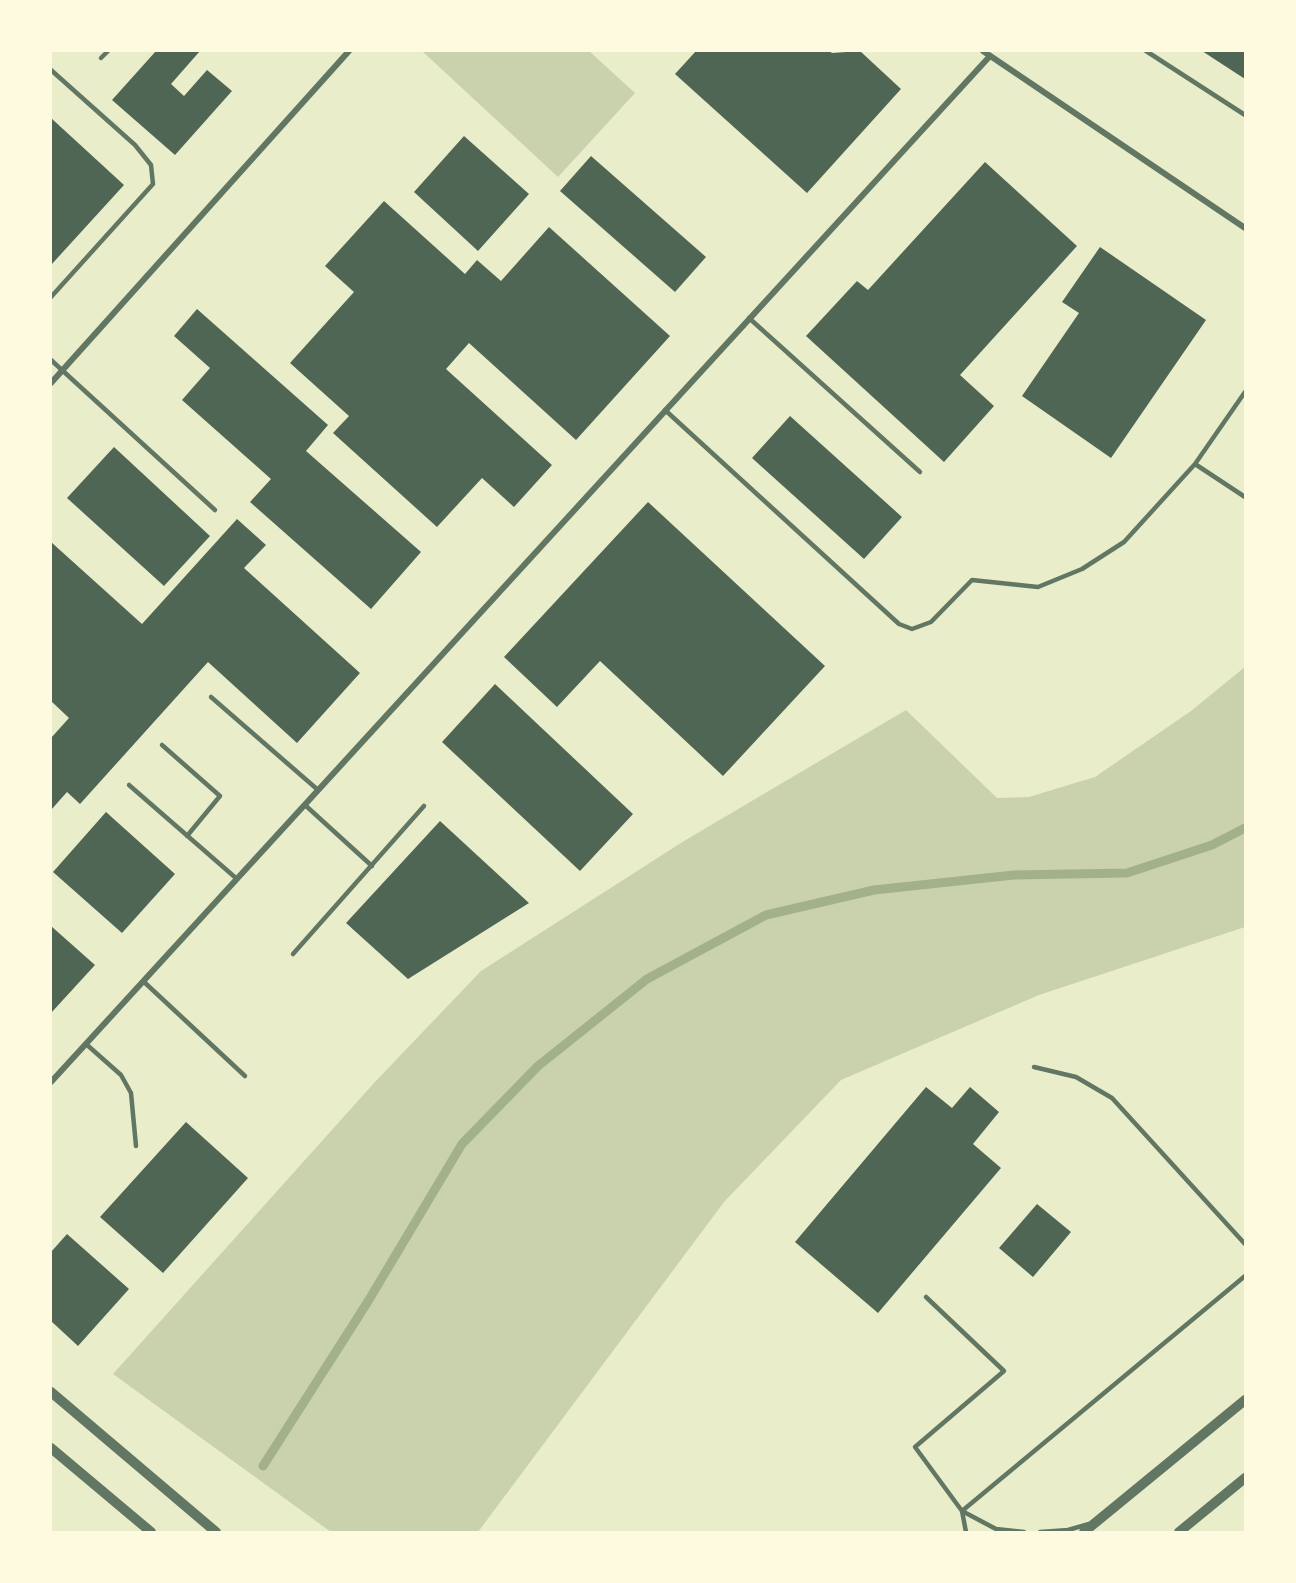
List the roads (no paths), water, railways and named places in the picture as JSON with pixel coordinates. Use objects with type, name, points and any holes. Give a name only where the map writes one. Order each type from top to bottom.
[{"type":"street","points":[[51,383],[350,51]]},
{"type":"street","points":[[983,51],[1245,228]]},
{"type":"street","points":[[51,1082],[990,56]]},
{"type":"street","points":[[51,1392],[216,1532]]},
{"type":"street","points":[[1084,1532],[1245,1400]]},
{"type":"street","points":[[51,1448],[151,1532]]},
{"type":"street","points":[[1179,1532],[1245,1478]]},
{"type":"lane","points":[[101,58],[108,51]]},
{"type":"lane","points":[[1146,51],[1245,115]]},
{"type":"lane","points":[[51,70],[135,145],[151,165],[153,184],[51,297]]},
{"type":"lane","points":[[749,318],[920,472]]},
{"type":"lane","points":[[51,360],[215,510]]},
{"type":"lane","points":[[665,410],[899,624],[912,629],[931,622],[972,580],[1038,587],[1082,569],[1124,542],[1194,465],[1245,392]]},
{"type":"lane","points":[[1194,465],[1245,497]]},
{"type":"lane","points":[[212,697],[318,790]]},
{"type":"lane","points":[[162,745],[220,796],[187,836]]},
{"type":"lane","points":[[129,785],[237,879]]},
{"type":"lane","points":[[304,805],[372,866]]},
{"type":"lane","points":[[293,954],[424,806]]},
{"type":"lane","points":[[143,981],[245,1076]]},
{"type":"lane","points":[[86,1044],[121,1075],[131,1094],[136,1146]]},
{"type":"lane","points":[[1034,1067],[1076,1077],[1112,1098],[1245,1244]]},
{"type":"lane","points":[[962,1511],[1245,1276]]},
{"type":"lane","points":[[926,1298],[1004,1371],[915,1447],[962,1511],[966,1532]]},
{"type":"lane","points":[[962,1511],[996,1528],[1024,1532]]},
{"type":"lane","points":[[1040,1532],[1068,1530],[1098,1521]]},
{"type":"waterway","points":[[263,1466],[367,1303],[462,1144],[538,1066],[647,979],[766,915],[874,890],[1014,875],[1127,873],[1212,845],[1245,828]]}]
